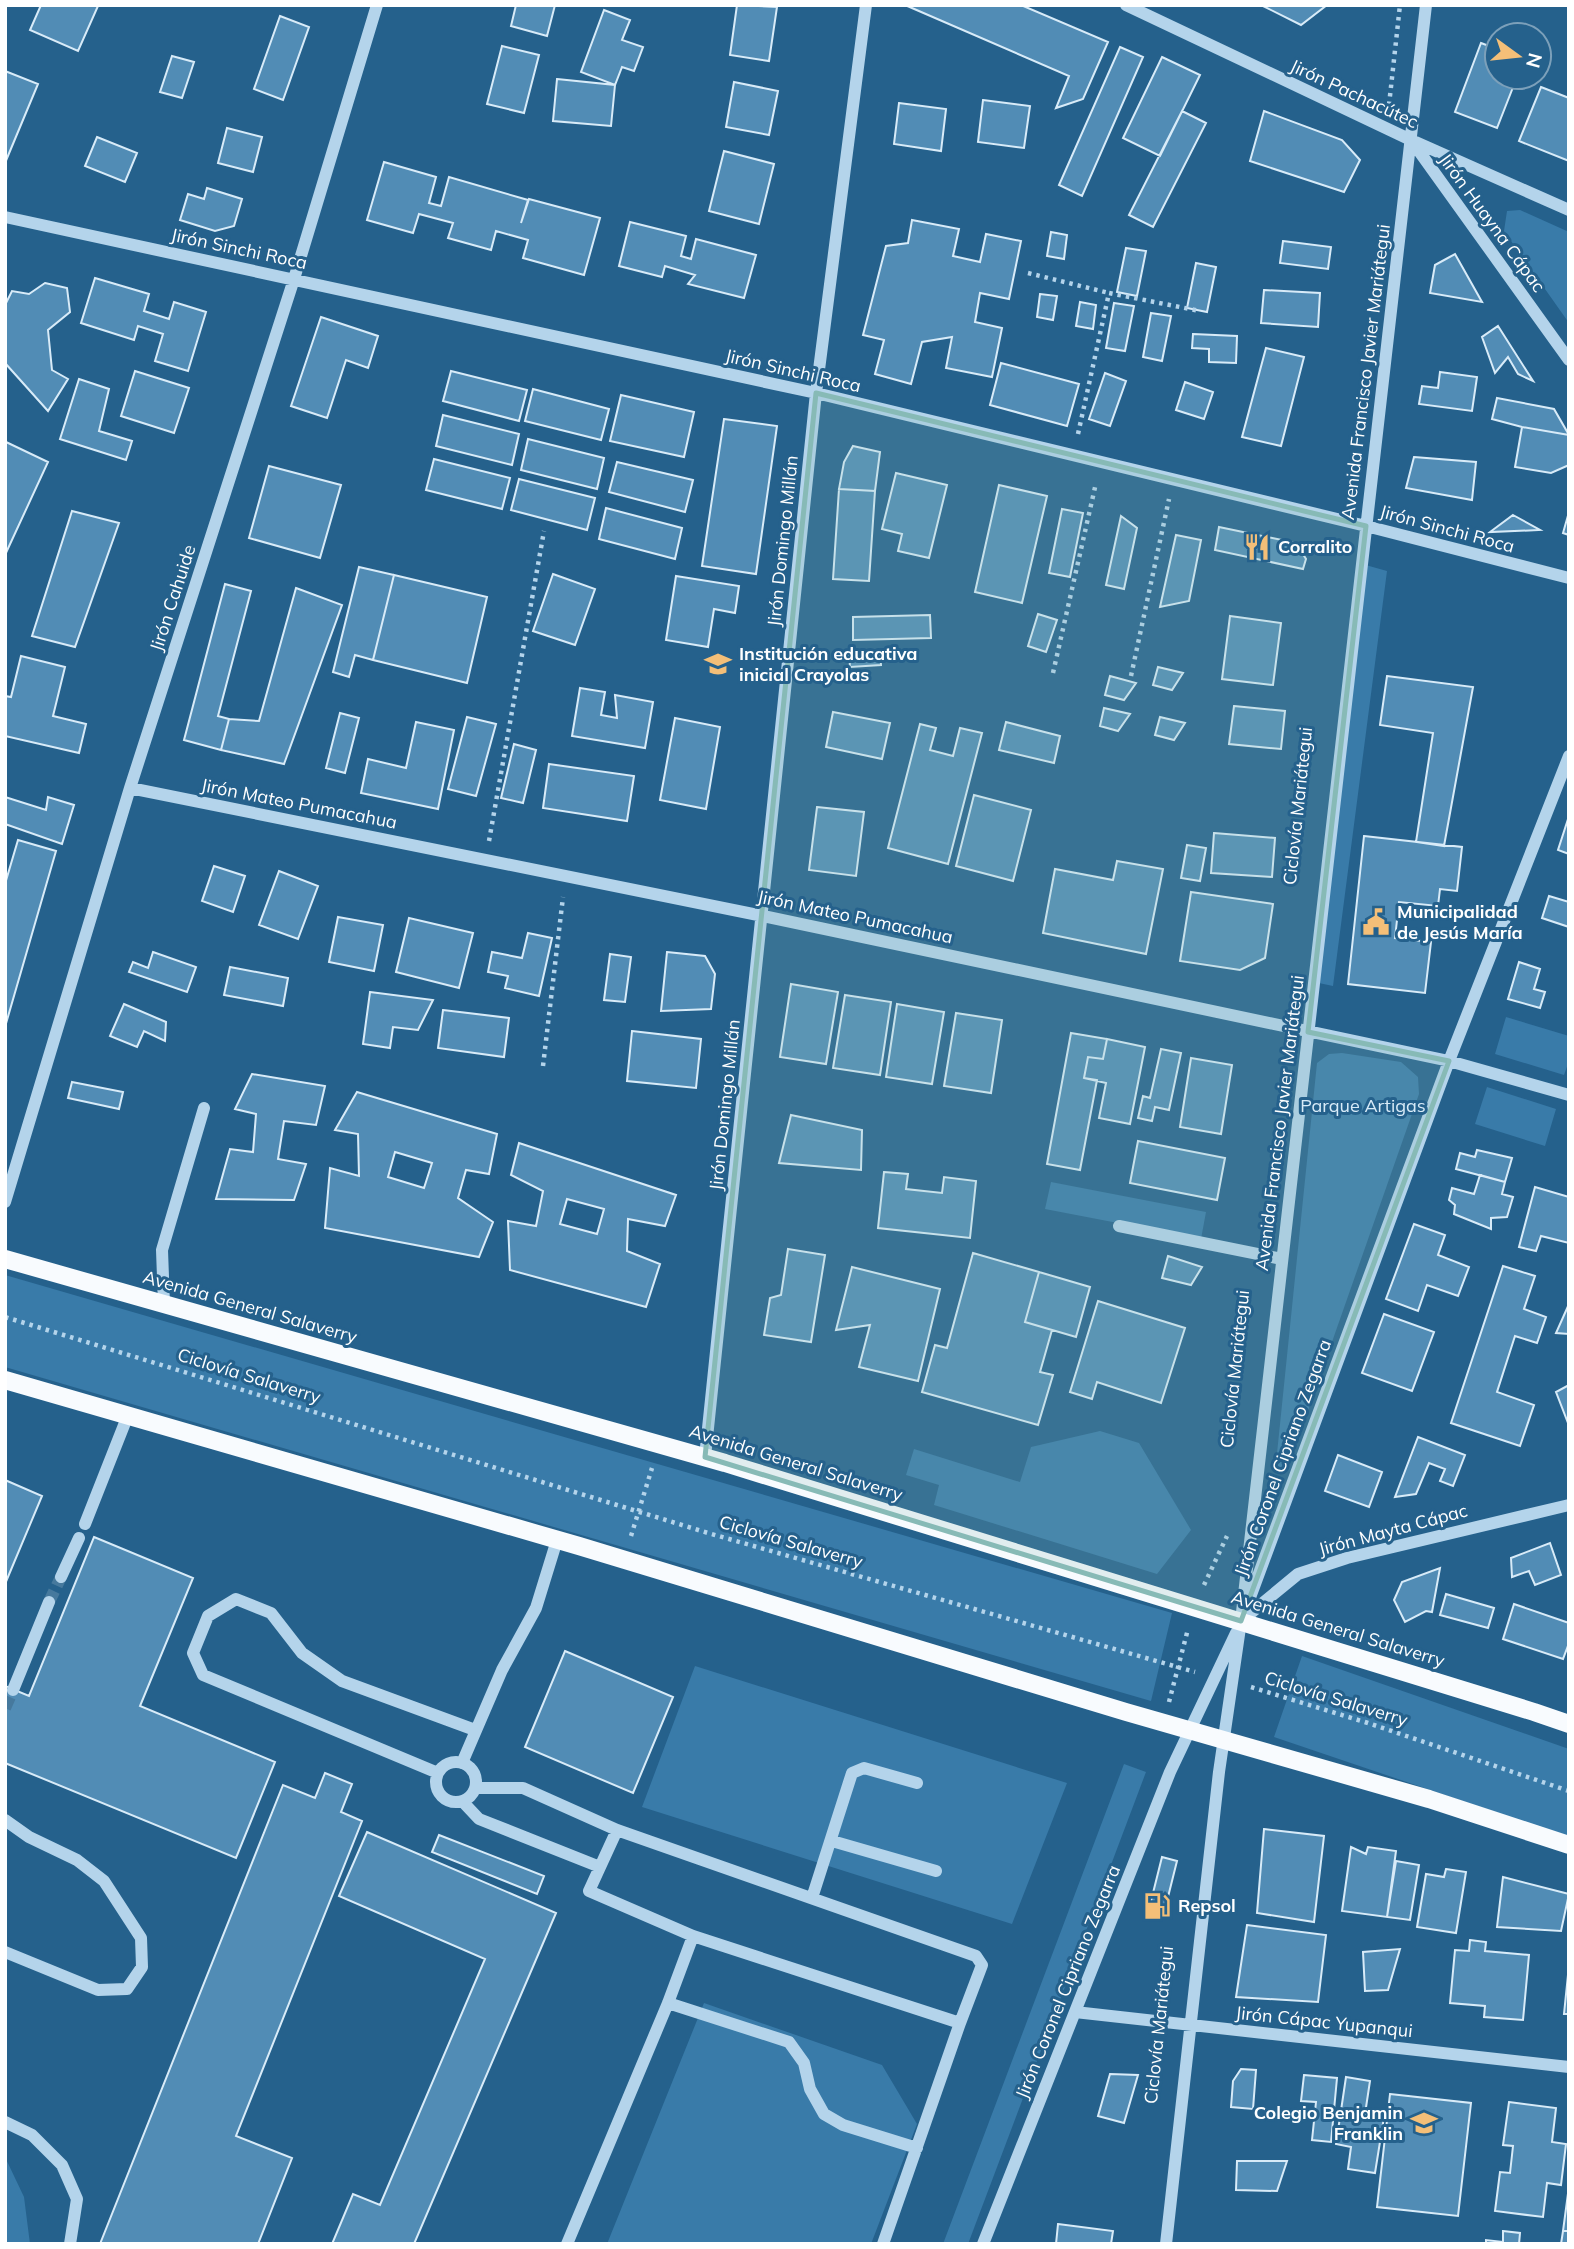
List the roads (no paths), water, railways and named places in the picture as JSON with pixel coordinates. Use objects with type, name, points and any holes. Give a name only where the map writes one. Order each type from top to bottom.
[{"type":"main road","name":"Avenida General Salaverry","points":[[5,1259],[659,1443],[1569,1724]]},
{"type":"main road","points":[[5,1380],[557,1540],[1164,1723],[1429,1799],[1569,1845]]},
{"type":"street","name":"Jirón Cahuide","points":[[5,1202],[130,788],[294,279],[377,5]]},
{"type":"street","name":"Jirón Domingo Millán","points":[[705,1457],[816,393],[866,5]]},
{"type":"street","name":"Jirón Pachacútec","points":[[1126,5],[1410,140],[1569,210]]},
{"type":"street","name":"Avenida Francisco Javier Mariátegui","points":[[1166,2244],[1224,1740],[1241,1621],[1426,5]]},
{"type":"street","name":"Jirón Huayna Cápac","points":[[1410,140],[1569,360]]},
{"type":"street","name":"Jirón Sinchi Roca","points":[[5,217],[816,393],[1366,526],[1569,579]]},
{"type":"street","name":"Jirón Coronel Cipriano Zegarra","points":[[983,2244],[1170,1772],[1241,1621],[1449,1061],[1569,756]]},
{"type":"street","name":"Jirón Mateo Pumacahua","points":[[130,788],[763,915],[1449,1061],[1569,1095]]},
{"type":"street","points":[[164,1304],[162,1250],[204,1108]]},
{"type":"street","points":[[1119,1226],[1282,1259]]},
{"type":"street","points":[[85,1524],[128,1415]]},
{"type":"street","name":"Jirón Mayta Cápac","points":[[1241,1621],[1298,1574],[1347,1558],[1569,1505]]},
{"type":"street","points":[[61,1577],[79,1538]]},
{"type":"street","points":[[462,1763],[502,1670],[536,1608],[557,1540]]},
{"type":"street","points":[[438,1773],[203,1675],[193,1653],[208,1616],[236,1599],[271,1613],[302,1653],[342,1681],[475,1730]]},
{"type":"street","points":[[13,1690],[50,1602]]},
{"type":"street","points":[[448,1763],[462,1763],[468,1766],[475,1776],[476,1788],[463,1802],[450,1802],[439,1794],[436,1787],[438,1773],[448,1763]]},
{"type":"street","points":[[812,1898],[852,1773],[863,1768],[917,1783]]},
{"type":"street","points":[[476,1788],[523,1788],[617,1830],[976,1956],[982,1965],[883,2244]]},
{"type":"street","points":[[463,1802],[480,1819],[600,1867]]},
{"type":"street","points":[[5,1820],[29,1837],[77,1860],[104,1881],[141,1938],[142,1967],[127,1989],[98,1990],[5,1952]]},
{"type":"street","points":[[617,1830],[589,1891],[693,1936],[960,2023]]},
{"type":"street","points":[[832,1841],[936,1871]]},
{"type":"street","points":[[567,2244],[668,2003],[693,1936]]},
{"type":"street","points":[[668,2003],[789,2042],[804,2063],[810,2089],[824,2114],[843,2125],[918,2148]]},
{"type":"street","name":"Jirón Cápac Yupanqui","points":[[1075,2012],[1569,2067]]},
{"type":"street","points":[[5,2122],[32,2135],[62,2165],[76,2199],[70,2244]]},
{"type":"tunnel","points":[[49,1602],[61,1577]]},
{"type":"tunnel","points":[[5,1708],[13,1690]]},
{"type":"place","name":"Corralito","points":[[1257,547]]},
{"type":"place","name":"Institución educativa inicial Crayolas","points":[[718,664]]},
{"type":"place","name":"Municipalidad de Jesús María","points":[[1376,922]]},
{"type":"place","name":"Repsol","points":[[1157,1906]]},
{"type":"place","name":"Colegio Benjamin Franklin","points":[[1424,2123]]},
{"type":"park label","name":"Parque Artigas","points":[[1363,1106]]}]
